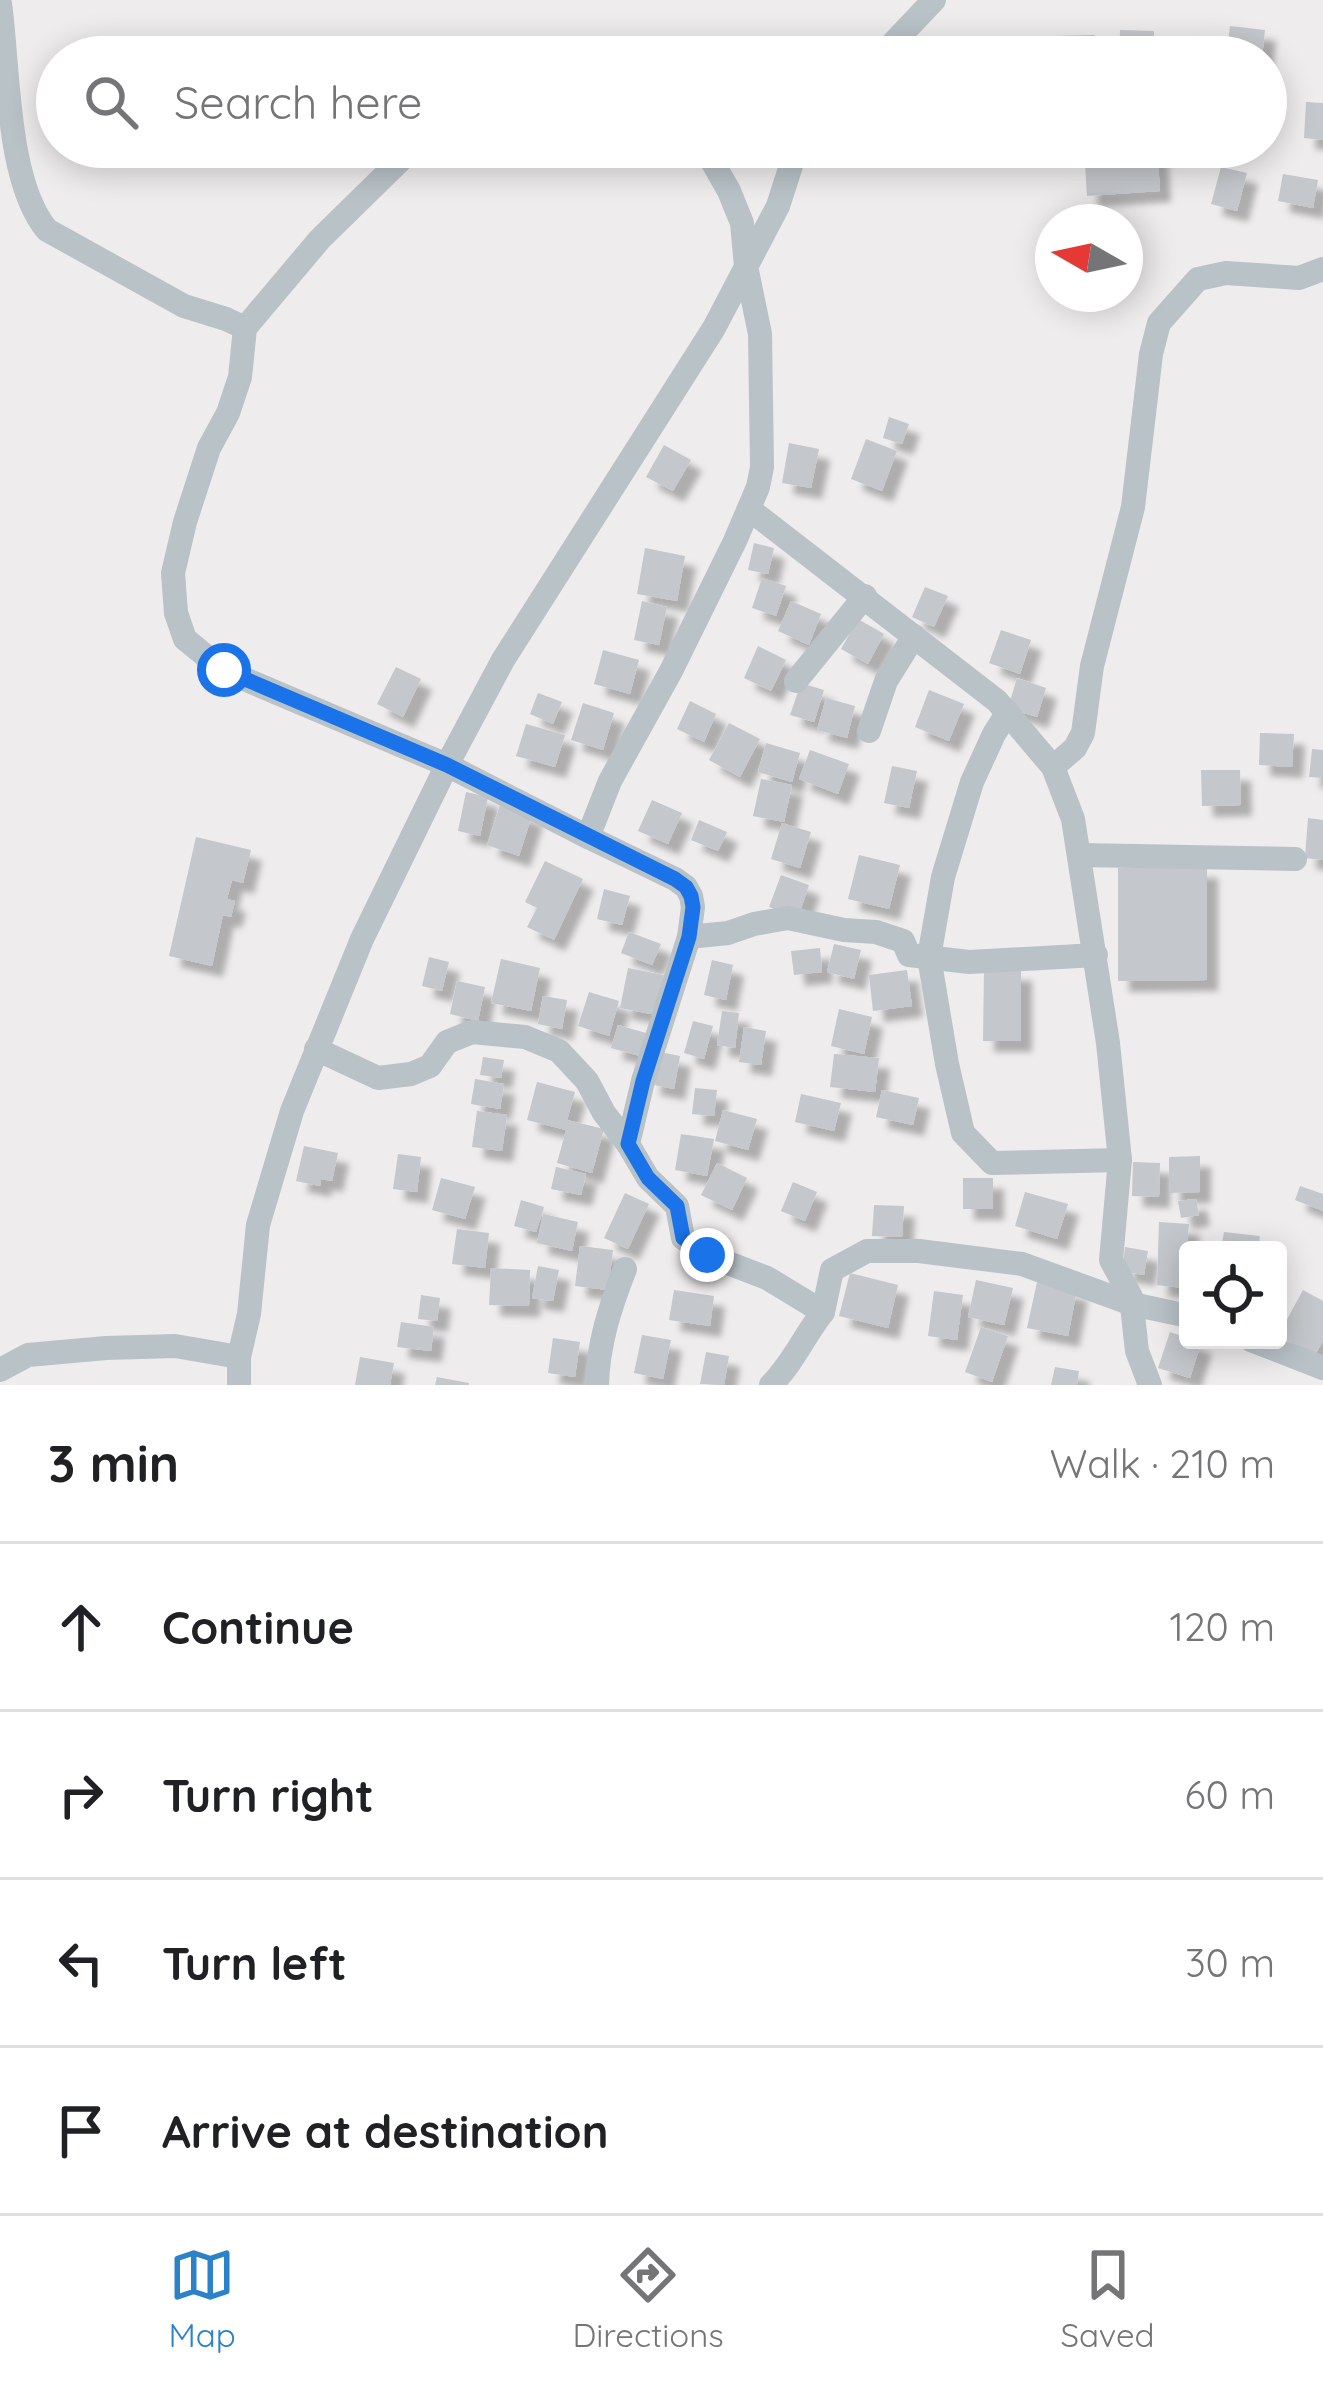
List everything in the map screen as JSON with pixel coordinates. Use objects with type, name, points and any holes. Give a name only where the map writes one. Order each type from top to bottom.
[{"type":"street","points":[[900,36],[934,0]]},
{"type":"street","points":[[0,4],[19,163],[35,215],[47,230],[184,307],[245,328]]},
{"type":"street","points":[[393,168],[320,239],[245,328],[240,377],[209,448],[185,523],[173,573],[176,613],[185,639],[224,670],[447,765],[686,887],[693,907],[689,937],[628,1144]]},
{"type":"street","points":[[588,837],[610,781],[670,671],[758,487],[762,466],[760,334],[742,223],[716,168]]},
{"type":"street","points":[[239,1385],[259,1225],[292,1112],[362,939],[503,660],[714,328],[778,206],[790,168]]},
{"type":"street","points":[[1053,767],[1075,748],[1082,733],[1092,667],[1133,507],[1150,353],[1159,323],[1198,279],[1226,273],[1299,278],[1323,269]]},
{"type":"street","points":[[749,509],[998,700],[1053,767],[1073,819],[1096,956],[1120,1160],[1111,1260],[1132,1304],[1137,1352],[1150,1385]]},
{"type":"street","points":[[796,681],[865,596]]},
{"type":"street","points":[[869,731],[886,681],[914,636]]},
{"type":"street","points":[[1008,712],[972,782],[943,877],[929,957],[946,1064],[963,1133],[992,1162],[1120,1160]]},
{"type":"street","points":[[1079,855],[1295,859]]},
{"type":"street","points":[[689,937],[788,918],[876,932],[903,941],[909,955],[969,962],[1096,956]]},
{"type":"street","points":[[316,1049],[378,1078],[430,1066],[447,1042],[472,1033],[526,1036],[559,1051],[587,1081],[648,1178],[677,1206],[683,1238],[707,1255],[766,1278],[823,1312]]},
{"type":"street","points":[[771,1385],[789,1376],[805,1334],[823,1312],[832,1270],[867,1251],[919,1251],[1022,1264],[1132,1304],[1179,1314]]},
{"type":"street","points":[[597,1385],[598,1354],[625,1269]]},
{"type":"street","points":[[0,1370],[28,1355],[106,1348],[175,1346],[239,1357]]},
{"type":"street","points":[[1275,1349],[1323,1367]]},
{"type":"building","points":[[1230,26],[1265,30],[1264,36],[1229,36]]},
{"type":"building","points":[[1120,30],[1154,31],[1154,36],[1120,36]]},
{"type":"building","points":[[1306,102],[1323,103],[1323,140],[1304,138]]},
{"type":"building","points":[[1085,168],[1158,168],[1160,191],[1087,196]]},
{"type":"building","points":[[1221,168],[1247,173],[1237,211],[1211,204]]},
{"type":"building","points":[[1283,174],[1318,180],[1313,208],[1278,201]]},
{"type":"building","points":[[889,417],[909,424],[902,444],[883,438]]},
{"type":"building","points":[[866,439],[897,451],[882,491],[851,479]]},
{"type":"building","points":[[789,443],[819,449],[811,488],[782,483]]},
{"type":"building","points":[[664,445],[691,460],[673,491],[646,477]]},
{"type":"building","points":[[754,543],[774,548],[768,574],[748,570]]},
{"type":"building","points":[[645,548],[685,556],[677,601],[637,594]]},
{"type":"building","points":[[762,578],[786,586],[776,616],[752,608]]},
{"type":"building","points":[[925,587],[948,596],[934,627],[912,617]]},
{"type":"building","points":[[642,601],[667,607],[659,645],[634,640]]},
{"type":"building","points":[[791,601],[821,614],[809,645],[778,631]]},
{"type":"building","points":[[858,619],[884,634],[868,664],[841,649]]},
{"type":"building","points":[[1001,630],[1031,640],[1020,674],[989,663]]},
{"type":"building","points":[[758,646],[786,660],[771,691],[744,678]]},
{"type":"building","points":[[603,650],[639,660],[630,694],[594,684]]},
{"type":"building","points":[[396,667],[421,679],[403,717],[377,704]]},
{"type":"building","points":[[1017,678],[1046,688],[1037,717],[1008,708]]},
{"type":"building","points":[[801,683],[824,690],[814,722],[790,715]]},
{"type":"building","points":[[929,690],[964,704],[949,741],[915,727]]},
{"type":"building","points":[[538,693],[562,702],[553,724],[530,714]]},
{"type":"building","points":[[826,698],[855,706],[847,738],[817,730]]},
{"type":"building","points":[[690,701],[716,714],[704,742],[677,729]]},
{"type":"building","points":[[583,703],[614,713],[603,750],[571,740]]},
{"type":"building","points":[[729,723],[760,739],[740,777],[709,760]]},
{"type":"building","points":[[526,724],[565,735],[555,767],[516,756]]},
{"type":"building","points":[[1260,733],[1294,734],[1292,767],[1259,765]]},
{"type":"building","points":[[766,743],[800,753],[792,782],[758,772]]},
{"type":"building","points":[[1312,749],[1323,750],[1323,778],[1309,777]]},
{"type":"building","points":[[810,750],[849,764],[838,794],[799,779]]},
{"type":"building","points":[[892,766],[917,771],[909,808],[884,803]]},
{"type":"building","points":[[1201,770],[1240,770],[1241,805],[1202,806]]},
{"type":"building","points":[[761,779],[792,785],[784,822],[753,816]]},
{"type":"building","points":[[466,792],[488,797],[480,836],[458,831]]},
{"type":"building","points":[[652,800],[682,813],[668,844],[638,831]]},
{"type":"building","points":[[500,805],[532,815],[519,856],[487,845]]},
{"type":"building","points":[[1308,818],[1323,820],[1323,860],[1305,858]]},
{"type":"building","points":[[699,820],[727,832],[718,851],[691,840]]},
{"type":"building","points":[[782,823],[811,832],[800,868],[771,859]]},
{"type":"building","points":[[196,837],[251,850],[243,883],[232,880],[227,899],[235,901],[231,917],[223,915],[212,966],[169,956]]},
{"type":"building","points":[[859,855],[900,865],[889,909],[848,899]]},
{"type":"building","points":[[545,861],[583,879],[554,940],[527,927],[537,908],[525,902]]},
{"type":"building","points":[[1207,867],[1207,980],[1118,981],[1118,868]]},
{"type":"building","points":[[781,875],[809,885],[798,917],[769,907]]},
{"type":"building","points":[[604,889],[630,896],[622,925],[597,919]]},
{"type":"building","points":[[629,932],[661,944],[652,965],[621,953]]},
{"type":"building","points":[[834,944],[861,950],[854,979],[827,972]]},
{"type":"building","points":[[820,948],[822,972],[794,975],[791,951]]},
{"type":"building","points":[[429,957],[449,962],[442,991],[422,986]]},
{"type":"building","points":[[501,959],[540,968],[531,1011],[491,1003]]},
{"type":"building","points":[[712,960],[733,965],[726,1000],[704,995]]},
{"type":"building","points":[[628,968],[664,975],[656,1015],[620,1008]]},
{"type":"building","points":[[984,969],[1021,970],[1021,1041],[983,1041]]},
{"type":"building","points":[[907,970],[912,1006],[873,1011],[869,975]]},
{"type":"building","points":[[457,981],[485,987],[478,1021],[450,1014]]},
{"type":"building","points":[[589,992],[619,1001],[609,1036],[578,1026]]},
{"type":"building","points":[[543,996],[567,1000],[562,1029],[538,1024]]},
{"type":"building","points":[[839,1009],[872,1017],[864,1054],[831,1046]]},
{"type":"building","points":[[722,1011],[739,1013],[735,1048],[717,1045]]},
{"type":"building","points":[[693,1021],[713,1026],[704,1059],[684,1053]]},
{"type":"building","points":[[618,1025],[646,1033],[640,1056],[611,1048]]},
{"type":"building","points":[[744,1027],[766,1031],[761,1065],[739,1062]]},
{"type":"building","points":[[655,1051],[680,1056],[674,1089],[649,1084]]},
{"type":"building","points":[[834,1054],[879,1058],[875,1092],[830,1087]]},
{"type":"building","points":[[483,1057],[504,1060],[501,1078],[480,1075]]},
{"type":"building","points":[[475,1079],[504,1084],[500,1109],[471,1104]]},
{"type":"building","points":[[537,1082],[575,1092],[567,1120],[604,1129],[592,1173],[557,1163],[566,1130],[527,1120]]},
{"type":"building","points":[[695,1088],[717,1090],[714,1116],[692,1114]]},
{"type":"building","points":[[882,1090],[919,1098],[913,1125],[876,1117]]},
{"type":"building","points":[[801,1094],[841,1103],[834,1131],[795,1122]]},
{"type":"building","points":[[723,1110],[757,1119],[748,1150],[715,1141]]},
{"type":"building","points":[[477,1111],[507,1115],[502,1151],[472,1147]]},
{"type":"building","points":[[681,1134],[714,1139],[707,1176],[675,1170]]},
{"type":"building","points":[[304,1146],[338,1153],[332,1181],[321,1179],[320,1186],[296,1181]]},
{"type":"building","points":[[398,1154],[421,1157],[417,1192],[393,1189]]},
{"type":"building","points":[[1200,1156],[1200,1192],[1169,1193],[1169,1157]]},
{"type":"building","points":[[1133,1162],[1160,1163],[1159,1197],[1132,1196]]},
{"type":"building","points":[[717,1163],[747,1178],[732,1210],[701,1195]]},
{"type":"building","points":[[556,1167],[586,1174],[581,1195],[551,1189]]},
{"type":"building","points":[[441,1178],[475,1187],[465,1219],[432,1210]]},
{"type":"building","points":[[963,1178],[993,1178],[993,1209],[963,1209]]},
{"type":"building","points":[[793,1182],[817,1192],[805,1221],[781,1211]]},
{"type":"building","points":[[1300,1186],[1323,1194],[1323,1211],[1295,1200]]},
{"type":"building","points":[[1025,1192],[1068,1204],[1057,1239],[1015,1226]]},
{"type":"building","points":[[625,1193],[649,1204],[628,1249],[604,1238]]},
{"type":"building","points":[[1196,1199],[1199,1215],[1181,1218],[1178,1201]]},
{"type":"building","points":[[521,1200],[544,1207],[536,1232],[514,1226]]},
{"type":"building","points":[[874,1205],[904,1206],[902,1237],[872,1236]]},
{"type":"building","points":[[543,1214],[578,1222],[572,1251],[537,1243]]},
{"type":"building","points":[[1159,1222],[1189,1224],[1187,1241],[1179,1241],[1179,1288],[1157,1285]]},
{"type":"building","points":[[457,1229],[489,1233],[485,1268],[452,1264]]},
{"type":"building","points":[[1224,1232],[1260,1236],[1259,1241],[1222,1241]]},
{"type":"building","points":[[580,1246],[613,1250],[608,1290],[575,1286]]},
{"type":"building","points":[[1125,1247],[1148,1251],[1144,1275],[1122,1271]]},
{"type":"building","points":[[538,1266],[559,1270],[553,1301],[532,1298]]},
{"type":"building","points":[[491,1268],[530,1270],[529,1306],[489,1305]]},
{"type":"building","points":[[850,1273],[898,1285],[888,1328],[839,1316]]},
{"type":"building","points":[[976,1280],[1013,1288],[1004,1325],[968,1317]]},
{"type":"building","points":[[1037,1282],[1077,1290],[1068,1336],[1027,1328]]},
{"type":"building","points":[[674,1290],[714,1296],[710,1326],[669,1320]]},
{"type":"building","points":[[1303,1290],[1323,1301],[1323,1341],[1315,1355],[1287,1341],[1287,1319]]},
{"type":"building","points":[[934,1291],[963,1295],[957,1340],[928,1336]]},
{"type":"building","points":[[421,1295],[440,1298],[437,1321],[418,1319]]},
{"type":"building","points":[[401,1322],[434,1327],[431,1351],[397,1347]]},
{"type":"building","points":[[981,1327],[1008,1336],[992,1382],[965,1372]]},
{"type":"building","points":[[1170,1332],[1179,1335],[1179,1349],[1199,1349],[1190,1378],[1158,1368]]},
{"type":"building","points":[[642,1335],[671,1340],[663,1379],[634,1373]]},
{"type":"building","points":[[553,1338],[580,1342],[575,1377],[548,1373]]},
{"type":"building","points":[[706,1352],[729,1356],[724,1385],[700,1384]]},
{"type":"building","points":[[360,1357],[394,1363],[390,1385],[355,1385]]},
{"type":"building","points":[[1055,1367],[1079,1371],[1077,1385],[1051,1385]]},
{"type":"building","points":[[437,1377],[469,1383],[469,1385],[435,1385]]},
{"type":"route","points":[[224,670],[447,765],[686,887],[693,907],[689,937],[628,1144],[648,1178],[677,1206],[683,1238],[707,1255]]}]
